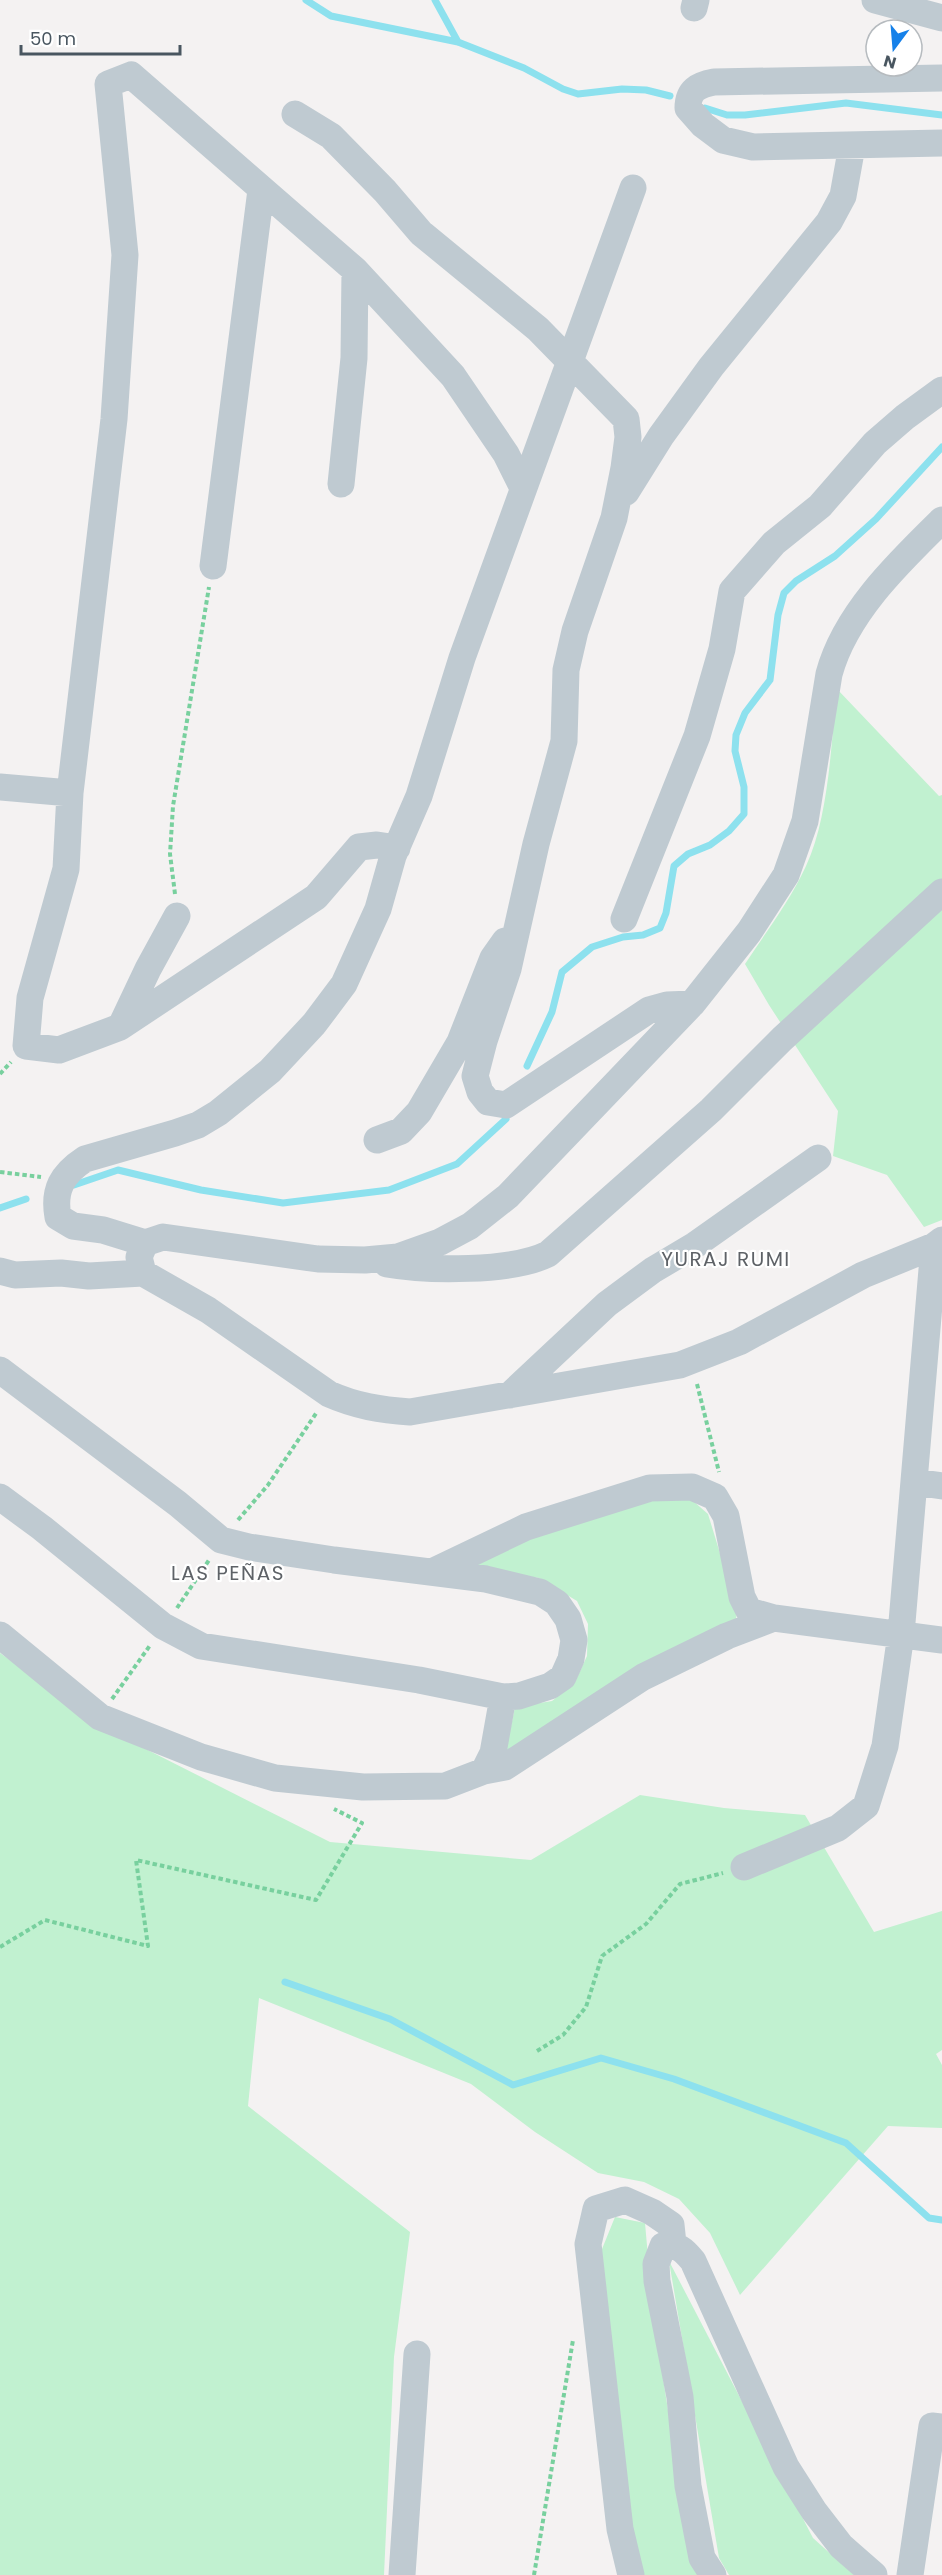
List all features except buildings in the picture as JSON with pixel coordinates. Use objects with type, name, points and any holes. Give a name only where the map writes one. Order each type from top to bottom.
[{"type":"street","points":[[875,0],[942,18]]},
{"type":"street","points":[[397,848],[377,845],[359,847],[316,897],[120,1027],[59,1050],[26,1046],[30,998],[66,869],[70,793],[114,419],[125,255],[108,84],[131,75],[355,270],[453,376],[506,454],[523,488]]},
{"type":"street","points":[[942,78],[714,82],[694,89],[688,97],[688,108],[691,114],[723,140],[753,147],[942,144]]},
{"type":"street","points":[[295,114],[331,136],[385,190],[421,233],[538,329],[626,419],[628,437],[614,518]]},
{"type":"street","points":[[692,1004],[668,1005],[649,1010],[506,1105],[488,1102],[480,1092],[476,1076],[484,1041],[508,969],[536,844],[564,741],[566,670],[575,631],[614,518],[633,478],[711,367],[829,222],[843,196],[852,146]]},
{"type":"street","points":[[633,188],[568,361],[541,444],[462,658],[420,796],[397,848],[378,909],[344,984],[314,1024],[270,1071],[218,1113],[198,1125],[85,1159],[71,1168],[60,1180],[56,1203],[58,1217],[73,1226],[103,1230],[145,1243],[163,1237],[318,1259],[365,1260],[399,1257],[440,1242],[470,1226],[508,1196],[692,1004],[749,932],[786,875],[798,847],[806,821],[829,674],[834,655],[845,631],[868,599],[942,520]]},
{"type":"street","points":[[213,566],[261,190]]},
{"type":"street","points":[[341,484],[354,358],[355,270]]},
{"type":"street","points":[[624,919],[697,736],[722,649],[732,591],[774,543],[820,506],[875,442],[904,417],[942,390]]},
{"type":"street","points":[[0,787],[70,793]]},
{"type":"street","points":[[365,1260],[412,1269],[461,1268],[519,1263],[535,1260],[548,1254],[711,1110],[782,1039],[942,892]]},
{"type":"street","points":[[120,1027],[177,916]]},
{"type":"street","points":[[377,1140],[401,1131],[419,1112],[460,1042],[493,958],[519,921]]},
{"type":"street","points":[[510,1395],[607,1304],[652,1270],[694,1245],[818,1158]]},
{"type":"street","points":[[143,1273],[139,1257],[145,1243]]},
{"type":"street","points":[[0,1271],[15,1275],[61,1273],[89,1276],[143,1273],[208,1310],[329,1394],[346,1402],[373,1409],[410,1412],[680,1365],[739,1342],[862,1275],[938,1243],[933,1377],[915,1482],[901,1634],[885,1746],[866,1806],[838,1828],[744,1867]]},
{"type":"street","points":[[0,1370],[178,1504],[222,1540],[259,1549],[486,1579],[540,1592],[557,1604],[568,1619],[574,1640],[572,1659],[563,1677],[519,1696],[503,1697],[419,1680],[201,1646],[163,1626],[0,1497]]},
{"type":"street","points":[[915,1482],[942,1486]]},
{"type":"street","points":[[432,1572],[526,1527],[650,1488],[692,1486],[715,1497],[726,1516],[742,1597],[749,1611],[774,1618],[942,1640]]},
{"type":"street","points":[[0,1635],[100,1717],[201,1756],[275,1778],[363,1787],[446,1786],[484,1771],[505,1767],[643,1677],[728,1636],[774,1618]]},
{"type":"street","points":[[484,1771],[493,1753],[503,1697]]},
{"type":"street","points":[[631,2575],[621,2529],[588,2244],[596,2209],[625,2200],[652,2212],[671,2225],[673,2244]]},
{"type":"street","points":[[712,2575],[702,2558],[688,2486],[678,2387],[657,2281],[658,2253],[663,2246],[673,2244],[684,2250],[693,2261],[786,2467],[814,2511],[841,2546],[874,2575]]},
{"type":"street","points":[[402,2575],[417,2355]]},
{"type":"street","points":[[910,2575],[932,2426],[942,2427]]},
{"type":"path","points":[[177,916],[170,854],[173,806],[213,566]]},
{"type":"path","points":[[0,1172],[60,1180]]},
{"type":"path","points":[[696,1359],[697,1387],[720,1475],[715,1497]]},
{"type":"path","points":[[222,1540],[268,1485],[329,1394]]},
{"type":"path","points":[[0,1947],[45,1920],[148,1946],[136,1860],[316,1899],[363,1823],[333,1808]]},
{"type":"path","points":[[537,2051],[563,2035],[586,2007],[602,1956],[646,1924],[680,1884],[744,1867]]},
{"type":"path","points":[[534,2575],[574,2333]]},
{"type":"green space","points":[[837,689],[939,796],[942,795],[942,1220],[924,1227],[887,1175],[833,1156],[838,1111],[745,964],[793,892],[814,847],[828,779]]},
{"type":"green space","points":[[666,1496],[692,1500],[708,1514],[737,1609],[736,1620],[505,1755],[515,1707],[552,1701],[575,1682],[587,1656],[588,1624],[577,1601],[539,1578],[464,1566],[533,1532]]},
{"type":"green space","points":[[0,1653],[110,1731],[330,1842],[531,1860],[640,1795],[724,1808],[805,1815],[874,1932],[942,1911],[942,2050],[936,2054],[942,2065],[942,2128],[888,2126],[740,2295],[710,2233],[679,2199],[644,2182],[598,2173],[535,2132],[471,2084],[259,1998],[248,2106],[410,2232],[394,2357],[384,2575],[0,2575]]},
{"type":"green space","points":[[615,2217],[645,2223],[653,2313],[688,2540],[703,2575],[641,2575],[627,2512],[600,2254]]},
{"type":"green space","points":[[669,2261],[813,2538],[854,2575],[729,2575],[719,2558]]},
{"type":"waterway","points":[[306,0],[331,16],[458,42],[524,68],[563,89],[578,94],[622,89],[646,90],[670,96]]},
{"type":"waterway","points":[[435,0],[458,42]]},
{"type":"waterway","points":[[705,108],[727,115],[745,115],[846,103],[942,115]]},
{"type":"waterway","points":[[527,1066],[552,1012],[562,972],[592,947],[623,937],[643,935],[660,928],[666,913],[674,866],[688,854],[710,845],[729,831],[744,814],[744,787],[735,751],[736,735],[745,713],[770,680],[778,615],[784,593],[796,581],[835,556],[876,519],[942,447]]},
{"type":"waterway","points":[[74,1185],[118,1170],[201,1190],[283,1203],[389,1190],[457,1164],[506,1119]]},
{"type":"waterway","points":[[0,1208],[26,1199]]},
{"type":"waterway","points":[[285,1982],[390,2019],[513,2085],[601,2058],[674,2079],[846,2143],[929,2218],[942,2220]]},
{"type":"district","name":"YURAJ RUMI","points":[[726,1259]]},
{"type":"district","name":"LAS PEÑAS","points":[[228,1573]]}]
